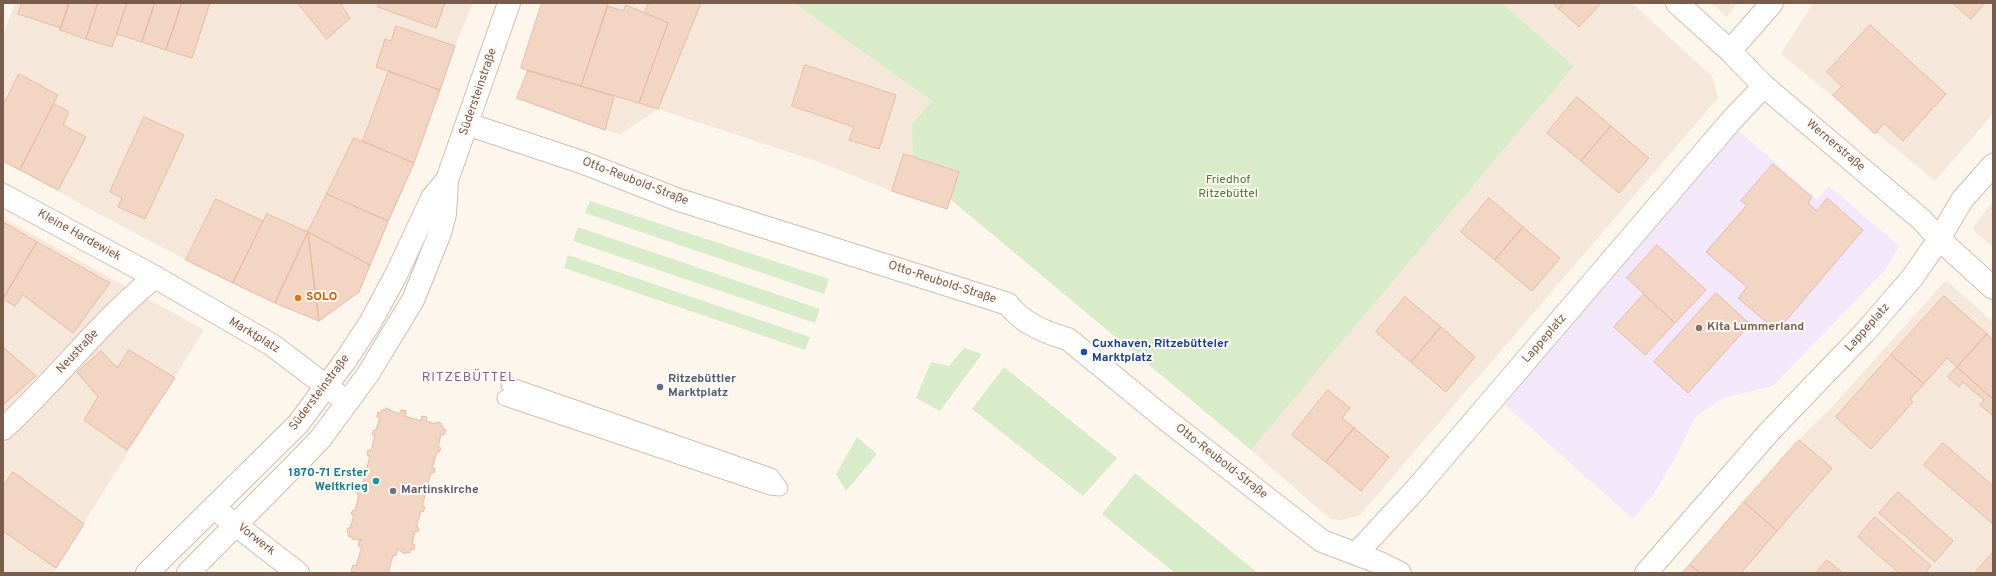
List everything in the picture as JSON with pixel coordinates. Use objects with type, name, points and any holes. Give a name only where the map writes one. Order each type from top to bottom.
[{"type":"street","name":"Südersteinstraße","points":[[188,573],[300,460],[348,402],[398,326],[416,293],[427,268],[443,220],[448,180],[509,3]]},
{"type":"street","name":"Wernerstraße","points":[[1677,3],[1730,51],[1764,86],[1922,220],[1939,239],[1993,288]]},
{"type":"street","points":[[1730,51],[1772,3]]},
{"type":"street","name":"Lappeplatz","points":[[1356,554],[1416,490],[1730,122],[1764,86]]},
{"type":"street","name":"Otto-Reubold-Straße","points":[[468,124],[584,162],[676,200],[1008,304],[1016,314],[1052,334],[1068,339],[1163,417],[1322,541],[1356,554]]},
{"type":"street","name":"Lappeplatz","points":[[1646,573],[1770,432],[1871,325],[1912,278],[1939,239],[1962,200],[1993,165]]},
{"type":"street","name":"Südersteinstraße","points":[[148,573],[283,441],[327,386],[370,323],[396,275],[432,198],[448,180]]},
{"type":"street","name":"Kleine Hardewiek","points":[[3,195],[155,277]]},
{"type":"street","name":"Marktplatz","points":[[155,277],[272,345],[348,402]]},
{"type":"street","name":"Neustraße","points":[[3,429],[33,401],[131,296],[155,277]]},
{"type":"street","name":"Vorwerk","points":[[214,508],[298,573]]},
{"type":"street","points":[[1356,554],[1400,573]]},
{"type":"lane","points":[[507,392],[771,476],[780,488],[770,487],[507,392]]},
{"type":"shaded area","points":[[15,3],[473,3],[455,46],[414,163],[359,292],[319,321],[275,303],[186,260],[86,207],[3,160],[3,35]]},
{"type":"shaded area","points":[[542,3],[794,3],[932,101],[912,124],[959,172],[947,209],[892,191],[822,163],[658,109],[620,135],[517,99],[528,72],[521,68]]},
{"type":"shaded area","points":[[1502,3],[1632,3],[1712,76],[1718,98],[1359,516],[1341,520],[1332,519],[1323,513],[1251,450],[1574,66]]},
{"type":"shaded area","points":[[1711,3],[1737,3],[1727,17]]},
{"type":"shaded area","points":[[1813,3],[1993,3],[1993,114],[1935,181],[1781,54]]},
{"type":"shaded area","name":"Kita Lummerland","points":[[1738,130],[1817,200],[1829,186],[1899,246],[1885,270],[1773,386],[1723,398],[1695,417],[1677,455],[1653,495],[1633,519],[1504,404]]},
{"type":"shaded area","points":[[1993,201],[1993,247],[1972,229]]},
{"type":"shaded area","points":[[3,218],[204,330],[53,573],[3,573]]},
{"type":"shaded area","points":[[1946,280],[1993,322],[1993,573],[1681,573],[1809,429],[1831,408]]},
{"type":"green space","name":"Friedhof Ritzebüttel","points":[[794,3],[1502,3],[1574,66],[1251,450],[950,199],[959,172],[913,157],[912,124],[932,101]]},
{"type":"green space","points":[[590,201],[829,279],[824,294],[585,213]]},
{"type":"green space","points":[[578,227],[820,309],[815,323],[573,241]]},
{"type":"green space","points":[[568,255],[810,337],[805,350],[564,268]]},
{"type":"green space","points":[[964,348],[982,354],[940,411],[916,398],[931,362],[949,366]]},
{"type":"green space","points":[[1004,367],[1117,458],[1083,496],[972,409]]},
{"type":"green space","points":[[857,437],[877,454],[846,491],[836,474]]},
{"type":"green space","points":[[1135,473],[1258,573],[1175,573],[1102,514]]},
{"type":"building","points":[[22,3],[61,3],[69,5],[61,28],[18,14]]},
{"type":"building","points":[[69,3],[98,3],[86,39],[60,30]]},
{"type":"building","points":[[98,3],[127,3],[112,47],[86,39]]},
{"type":"building","points":[[127,3],[155,3],[142,42],[117,34]]},
{"type":"building","points":[[155,3],[182,3],[166,50],[142,42]]},
{"type":"building","points":[[182,3],[210,3],[192,58],[166,50]]},
{"type":"building","points":[[298,3],[340,3],[350,18],[327,39]]},
{"type":"building","points":[[380,3],[445,3],[436,28],[378,7]]},
{"type":"building","points":[[542,3],[608,3],[581,86],[521,68]]},
{"type":"building","points":[[649,3],[701,3],[658,109],[639,103],[668,23],[645,13]]},
{"type":"building","points":[[1553,3],[1564,3],[1559,9]]},
{"type":"building","points":[[1564,3],[1601,3],[1579,27],[1559,9]]},
{"type":"building","points":[[1953,3],[1985,3],[1971,19]]},
{"type":"building","points":[[626,5],[668,23],[639,103],[581,86],[608,6],[623,11]]},
{"type":"building","points":[[1870,25],[1946,94],[1903,141],[1884,123],[1875,134],[1833,95],[1842,86],[1827,72]]},
{"type":"building","points":[[396,26],[455,46],[440,90],[376,67],[385,39],[391,41]]},
{"type":"building","points":[[805,65],[896,95],[879,149],[849,140],[854,127],[792,106]]},
{"type":"building","points":[[389,71],[440,90],[414,163],[363,141]]},
{"type":"building","points":[[528,71],[614,96],[605,130],[517,98]]},
{"type":"building","points":[[19,74],[58,95],[20,170],[3,161],[3,106]]},
{"type":"building","points":[[1577,97],[1611,126],[1581,161],[1547,133]]},
{"type":"building","points":[[54,104],[69,112],[63,125],[86,137],[58,190],[20,170]]},
{"type":"building","points":[[144,117],[184,135],[145,219],[118,207],[122,198],[110,192]]},
{"type":"building","points":[[1611,126],[1649,158],[1619,193],[1581,161]]},
{"type":"building","points":[[354,138],[414,163],[388,221],[327,194]]},
{"type":"building","points":[[904,154],[959,172],[947,209],[892,191]]},
{"type":"building","points":[[1773,164],[1812,197],[1808,203],[1817,211],[1827,198],[1863,230],[1777,331],[1738,298],[1747,287],[1706,252],[1747,205],[1741,201]]},
{"type":"building","points":[[327,194],[388,221],[370,265],[308,232]]},
{"type":"building","points":[[1489,198],[1523,227],[1495,260],[1461,232]]},
{"type":"building","points":[[216,199],[263,221],[233,283],[186,260]]},
{"type":"building","points":[[267,214],[308,232],[275,303],[233,283]]},
{"type":"building","points":[[3,222],[37,242],[3,299]]},
{"type":"building","points":[[1523,227],[1560,258],[1532,291],[1495,260]]},
{"type":"building","points":[[308,232],[319,321],[275,303]]},
{"type":"building","points":[[308,232],[370,265],[359,292],[319,321]]},
{"type":"building","points":[[37,242],[110,283],[73,333],[23,295],[15,306],[3,299]]},
{"type":"building","points":[[1657,245],[1706,290],[1675,323],[1627,278]]},
{"type":"building","points":[[1716,293],[1750,324],[1688,393],[1654,362]]},
{"type":"building","points":[[1644,294],[1675,323],[1645,355],[1614,327]]},
{"type":"building","points":[[1944,296],[1987,334],[1957,367],[1947,358],[1924,384],[1891,355]]},
{"type":"building","points":[[1405,297],[1441,327],[1411,362],[1376,332]]},
{"type":"building","points":[[1441,327],[1475,357],[1446,392],[1411,362]]},
{"type":"building","points":[[1987,334],[1993,340],[1993,399],[1957,367]]},
{"type":"building","points":[[3,347],[36,376],[3,405]]},
{"type":"building","points":[[129,350],[175,378],[127,450],[84,420],[98,397],[77,372],[101,351],[117,368]]},
{"type":"building","points":[[1891,355],[1924,384],[1910,399],[1913,402],[1871,449],[1836,417]]},
{"type":"building","points":[[1957,367],[1993,399],[1993,416],[1980,405],[1984,400],[1963,382],[1959,387],[1948,377]]},
{"type":"building","points":[[1328,390],[1350,408],[1342,418],[1354,428],[1326,462],[1292,435]]},
{"type":"building","name":"Martinskirche","points":[[386,408],[399,414],[401,410],[406,411],[405,416],[421,421],[422,416],[427,417],[426,421],[435,424],[436,422],[441,423],[440,425],[446,430],[444,435],[441,434],[438,447],[441,448],[439,452],[437,452],[432,468],[435,468],[434,473],[431,472],[427,487],[430,488],[429,492],[426,492],[422,506],[425,507],[423,512],[421,511],[416,527],[419,528],[418,532],[415,531],[412,544],[415,545],[414,550],[411,549],[410,553],[406,552],[405,554],[397,549],[396,556],[393,555],[388,573],[355,573],[351,571],[353,565],[356,566],[362,546],[358,546],[360,540],[362,540],[352,539],[352,537],[348,536],[350,533],[347,532],[348,528],[350,528],[354,515],[351,514],[353,510],[355,511],[359,495],[357,494],[358,490],[361,490],[365,475],[362,475],[363,470],[366,471],[370,456],[367,455],[368,450],[371,451],[375,435],[372,434],[374,430],[376,430],[380,418],[377,417],[378,412],[381,413],[382,410],[386,410]]},
{"type":"building","points":[[1354,428],[1389,457],[1361,491],[1326,462]]},
{"type":"building","points":[[1799,440],[1832,468],[1777,531],[1744,502]]},
{"type":"building","points":[[1943,443],[1993,486],[1993,524],[1924,465]]},
{"type":"building","points":[[13,472],[84,524],[56,568],[3,531],[3,487]]},
{"type":"building","points":[[1898,492],[1953,541],[1935,562],[1879,513]]},
{"type":"building","points":[[1744,502],[1777,531],[1741,573],[1700,573],[1690,565]]},
{"type":"building","points":[[1875,517],[1931,566],[1925,573],[1899,573],[1858,537]]},
{"type":"building","points":[[1993,552],[1993,573],[1975,573]]},
{"type":"building","points":[[1827,560],[1843,573],[1816,573]]},
{"type":"building","points":[[1690,565],[1700,573],[1683,573]]},
{"type":"place","name":"SOLO","points":[[298,298]]},
{"type":"place","name":"Kita Lummerland","points":[[1699,328]]},
{"type":"place","name":"Cuxhaven, Ritzebütteler Marktplatz","points":[[1084,352]]},
{"type":"place","name":"Ritzebüttler Marktplatz","points":[[660,387]]},
{"type":"place","name":"1870-71 Erster Weltkrieg","points":[[376,481]]},
{"type":"place","name":"Martinskirche","points":[[393,491]]},
{"type":"district","name":"RITZEBÜTTEL","points":[[469,378]]}]
